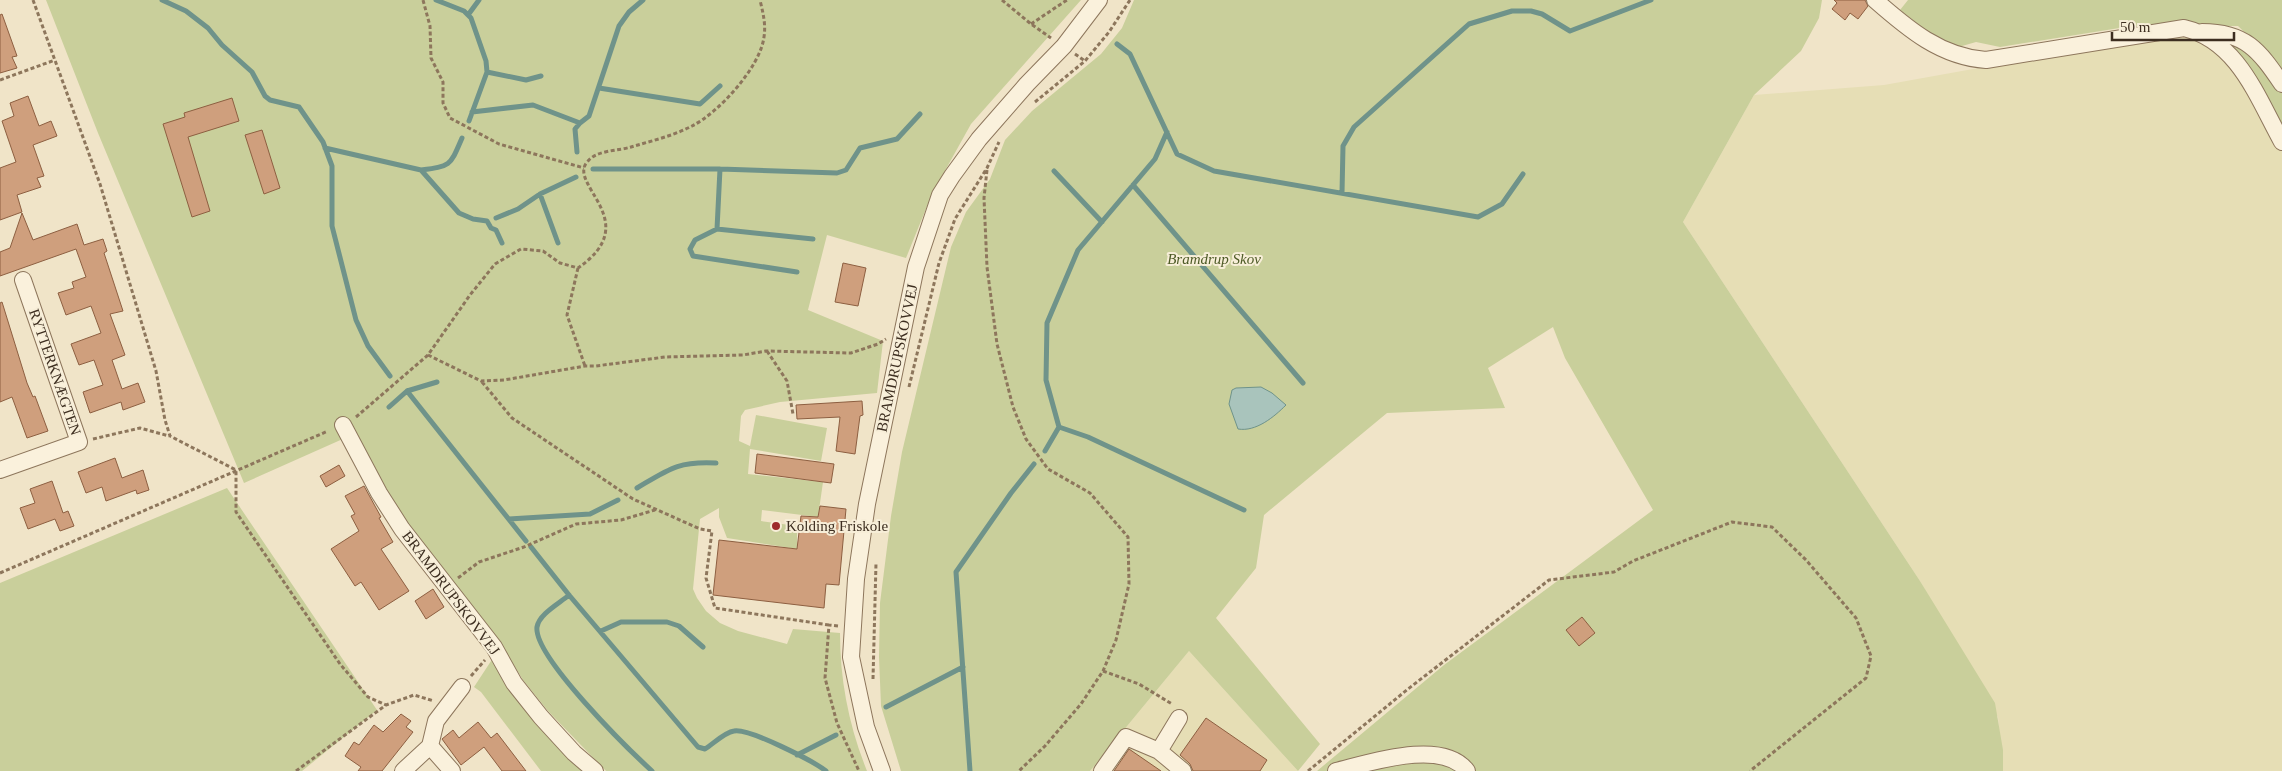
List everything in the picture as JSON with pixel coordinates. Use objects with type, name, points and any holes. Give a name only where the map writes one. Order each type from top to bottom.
[{"type":"street","name":"BRAMDRUPSKOVVEJ","points":[[882,771],[857,691],[851,657],[856,579],[867,504],[916,267],[940,196],[979,139],[1027,84],[1064,46],[1099,0]]},
{"type":"street","points":[[1875,0],[1898,20],[1936,47],[1964,58],[1986,60],[2184,28],[2202,32],[2222,32],[2243,39],[2264,57],[2282,84]]},
{"type":"street","points":[[2202,32],[2225,48],[2240,67],[2282,142]]},
{"type":"street","name":"RYTTERKNÆGTEN","points":[[0,470],[80,442],[23,280]]},
{"type":"street","name":"BRAMDRUPSKOVVEJ","points":[[343,425],[378,493],[402,529],[494,647],[514,683],[541,717],[574,753],[595,771]]},
{"type":"street","points":[[403,771],[430,746],[436,721],[462,687]]},
{"type":"street","points":[[1160,751],[1179,718]]},
{"type":"street","points":[[1102,771],[1126,737],[1160,751],[1183,771]]},
{"type":"street","points":[[430,746],[452,771]]},
{"type":"street","points":[[1336,771],[1390,757],[1438,755],[1462,763],[1467,771]]},
{"type":"path","points":[[33,0],[100,184],[156,371],[164,420],[170,436]]},
{"type":"path","points":[[423,0],[430,26],[431,58],[443,82],[443,103],[450,118],[499,144],[584,168]]},
{"type":"path","points":[[585,366],[567,316],[578,268],[592,259],[604,243],[607,232],[604,212],[588,184],[584,168],[588,160],[605,152],[623,150],[674,133],[692,126],[716,111],[735,90],[757,58],[765,31],[760,0]]},
{"type":"path","points":[[1002,0],[1031,24],[1064,46]]},
{"type":"path","points":[[1031,24],[1067,0]]},
{"type":"path","points":[[1032,104],[1085,61],[1109,32],[1130,0]]},
{"type":"path","points":[[0,80],[55,60]]},
{"type":"path","points":[[907,396],[939,263],[955,219],[988,168],[1001,138]]},
{"type":"path","points":[[988,168],[984,198],[987,267],[997,344],[1013,407],[1026,439],[1048,469],[1090,493],[1128,537],[1129,584],[1116,640],[1103,670],[1081,704],[1045,746],[1019,771]]},
{"type":"path","points":[[0,573],[348,423],[428,355],[460,309],[495,264],[521,249],[543,250],[560,263],[578,268]]},
{"type":"path","points":[[481,381],[504,380],[585,366],[666,357],[743,354],[766,351],[851,353],[878,344],[902,328]]},
{"type":"path","points":[[766,351],[787,381],[793,414]]},
{"type":"path","points":[[428,355],[481,381],[512,418],[632,499],[700,529],[712,531],[706,578],[715,608],[853,628]]},
{"type":"path","points":[[80,442],[140,428],[170,436],[236,470]]},
{"type":"path","points":[[236,470],[236,512],[340,664],[368,697],[386,705]]},
{"type":"path","points":[[448,586],[479,562],[524,547],[576,524],[621,520],[656,510]]},
{"type":"path","points":[[1308,771],[1408,689],[1549,580],[1614,572],[1633,561],[1732,522],[1772,527],[1806,560],[1856,618],[1871,656],[1866,678],[1750,771]]},
{"type":"path","points":[[873,682],[876,561]]},
{"type":"path","points":[[829,625],[825,678],[837,723],[859,771]]},
{"type":"path","points":[[462,687],[494,647]]},
{"type":"path","points":[[1103,670],[1139,684],[1171,702],[1179,718]]},
{"type":"path","points":[[296,771],[386,705],[414,695],[449,705]]},
{"type":"shaded area","points":[[2178,32],[2217,42],[2282,141],[2282,771],[2003,771],[1998,717],[1920,581],[1683,222],[1754,95],[1884,85]]},
{"type":"shaded area","points":[[1189,651],[1298,771],[1090,771]]},
{"type":"green space","points":[[46,0],[1081,0],[971,124],[932,194],[906,258],[827,235],[808,310],[883,341],[877,393],[780,402],[745,410],[741,416],[739,441],[750,446],[756,415],[827,428],[821,461],[750,449],[748,474],[823,482],[818,517],[762,510],[761,521],[797,526],[797,549],[727,538],[719,517],[719,508],[700,519],[693,589],[706,611],[720,623],[738,631],[787,644],[793,629],[840,633],[840,651],[847,703],[855,737],[867,771],[606,771],[548,711],[523,680],[503,648],[402,519],[354,434],[244,483],[98,133]]},
{"type":"green space","name":"Bramdrup Skov","points":[[1134,0],[1822,0],[1819,18],[1801,51],[1754,95],[1683,222],[1920,581],[1995,703],[2003,750],[2003,771],[1317,771],[1444,665],[1653,510],[1565,358],[1553,327],[1488,368],[1505,408],[1387,413],[1264,515],[1256,568],[1216,618],[1320,744],[1298,771],[1189,651],[1090,771],[901,771],[881,706],[879,657],[880,603],[891,516],[902,452],[951,247],[966,212],[990,179],[1005,140],[1032,111],[1101,54],[1122,28]]},
{"type":"green space","points":[[1908,0],[2282,0],[2282,72],[2269,56],[2238,26],[2132,26],[2000,47],[1976,42],[1955,48],[1937,39],[1900,10]]},
{"type":"green space","points":[[2227,40],[2240,43],[2282,93],[2282,137]]},
{"type":"green space","points":[[227,488],[377,710],[302,771],[0,771],[0,583]]},
{"type":"green space","points":[[493,658],[584,771],[541,771],[481,692],[474,687]]},
{"type":"water","points":[[1261,387],[1272,393],[1286,405],[1270,419],[1258,426],[1238,429],[1229,404],[1232,390],[1236,388]]},
{"type":"building","points":[[1834,0],[1865,0],[1868,6],[1858,19],[1850,13],[1845,20],[1832,9],[1837,3]]},
{"type":"building","points":[[2,14],[17,56],[12,57],[17,68],[0,73],[0,15]]},
{"type":"building","points":[[28,96],[39,126],[51,121],[57,136],[33,145],[44,176],[37,178],[41,187],[17,195],[22,212],[0,220],[0,168],[16,162],[2,121],[14,116],[10,103]]},
{"type":"building","points":[[232,98],[239,121],[188,137],[210,211],[192,217],[163,124],[185,117],[184,113]]},
{"type":"building","points":[[262,130],[280,188],[264,194],[245,135]]},
{"type":"building","points":[[22,213],[33,240],[77,224],[84,245],[103,239],[107,251],[104,253],[123,311],[110,314],[125,355],[112,360],[122,389],[138,383],[145,402],[123,410],[121,402],[90,413],[83,392],[103,385],[94,360],[79,365],[71,344],[101,333],[91,306],[66,315],[58,293],[74,288],[72,282],[86,277],[76,249],[0,276],[0,252],[10,248]]},
{"type":"building","points":[[843,263],[866,268],[858,306],[835,302]]},
{"type":"building","points":[[2,302],[27,383],[33,397],[35,396],[48,431],[27,438],[12,397],[0,402],[0,303]]},
{"type":"building","points":[[862,401],[863,415],[860,416],[855,454],[836,451],[840,417],[797,419],[796,405]]},
{"type":"building","points":[[757,454],[834,464],[831,483],[755,473]]},
{"type":"building","points":[[115,458],[122,478],[143,470],[149,490],[137,494],[136,490],[106,501],[102,487],[86,493],[78,472]]},
{"type":"building","points":[[339,465],[345,476],[326,487],[320,476]]},
{"type":"building","points":[[52,481],[63,513],[68,511],[74,526],[60,531],[55,519],[28,529],[20,508],[35,503],[30,489]]},
{"type":"building","points":[[364,486],[393,542],[381,549],[409,591],[379,610],[361,582],[355,586],[331,549],[359,531],[351,516],[355,514],[345,496]]},
{"type":"building","points":[[820,506],[846,509],[839,585],[826,584],[824,608],[713,595],[719,540],[797,549],[801,516],[818,517]]},
{"type":"building","points":[[433,589],[444,607],[426,619],[415,601]]},
{"type":"building","points":[[1582,617],[1595,633],[1579,646],[1566,630]]},
{"type":"building","points":[[401,714],[411,721],[406,727],[413,732],[382,771],[358,771],[361,767],[345,756],[354,742],[359,745],[374,725],[383,732]]},
{"type":"building","points":[[1206,718],[1267,760],[1260,771],[1193,771],[1190,764],[1180,755]]},
{"type":"building","points":[[478,722],[491,738],[497,733],[526,771],[502,771],[484,747],[461,765],[442,739],[453,730],[459,738]]},
{"type":"building","points":[[1129,749],[1161,771],[1114,771]]},
{"type":"waterway","points":[[162,0],[186,11],[208,28],[222,45],[252,72],[265,96],[270,100],[299,107],[323,142],[332,166],[332,226],[356,320],[368,346],[390,376]]},
{"type":"waterway","points":[[436,0],[464,11],[471,18],[486,61],[487,72],[469,121]]},
{"type":"waterway","points":[[468,15],[479,0]]},
{"type":"waterway","points":[[472,112],[533,105],[580,123],[589,116],[619,26],[629,12],[643,0]]},
{"type":"waterway","points":[[1342,193],[1343,146],[1354,127],[1469,24],[1512,11],[1531,11],[1542,14],[1570,31],[1651,0]]},
{"type":"waterway","points":[[1117,44],[1130,54],[1177,154],[1214,171],[1478,217],[1502,204],[1523,174]]},
{"type":"waterway","points":[[487,72],[526,80],[541,76]]},
{"type":"waterway","points":[[599,88],[700,104],[720,86]]},
{"type":"waterway","points":[[593,169],[720,169],[837,173],[846,170],[860,148],[897,139],[920,114]]},
{"type":"waterway","points":[[577,152],[575,129],[580,123]]},
{"type":"waterway","points":[[1167,132],[1155,159],[1078,250],[1047,323],[1046,380],[1059,427],[1088,437],[1244,510]]},
{"type":"waterway","points":[[421,170],[444,166],[448,163],[455,154],[462,138]]},
{"type":"waterway","points":[[325,148],[421,170],[459,213],[473,219],[487,221],[491,228],[496,230],[502,243]]},
{"type":"waterway","points":[[720,169],[717,229],[695,240],[690,249],[693,256],[797,272]]},
{"type":"waterway","points":[[1054,171],[1102,222]]},
{"type":"waterway","points":[[496,218],[518,209],[540,194],[576,177]]},
{"type":"waterway","points":[[1133,185],[1303,383]]},
{"type":"waterway","points":[[540,194],[558,243]]},
{"type":"waterway","points":[[717,229],[813,239]]},
{"type":"waterway","points":[[389,407],[407,391],[437,382]]},
{"type":"waterway","points":[[407,391],[526,541]]},
{"type":"waterway","points":[[1045,451],[1059,427]]},
{"type":"waterway","points":[[637,488],[666,471],[683,465],[716,463]]},
{"type":"waterway","points":[[970,771],[956,572],[1011,493],[1034,464]]},
{"type":"waterway","points":[[509,519],[590,514],[618,500]]},
{"type":"waterway","points":[[531,547],[569,595],[698,747],[705,749],[727,734],[734,731],[742,731],[781,746],[826,771]]},
{"type":"waterway","points":[[569,595],[546,613],[539,622],[537,627],[540,641],[550,659],[584,702],[652,771]]},
{"type":"waterway","points":[[601,631],[621,622],[667,622],[679,626],[703,647]]},
{"type":"waterway","points":[[886,707],[963,667]]},
{"type":"waterway","points":[[797,755],[836,735]]},
{"type":"place","name":"Kolding Friskole","points":[[776,526]]}]
